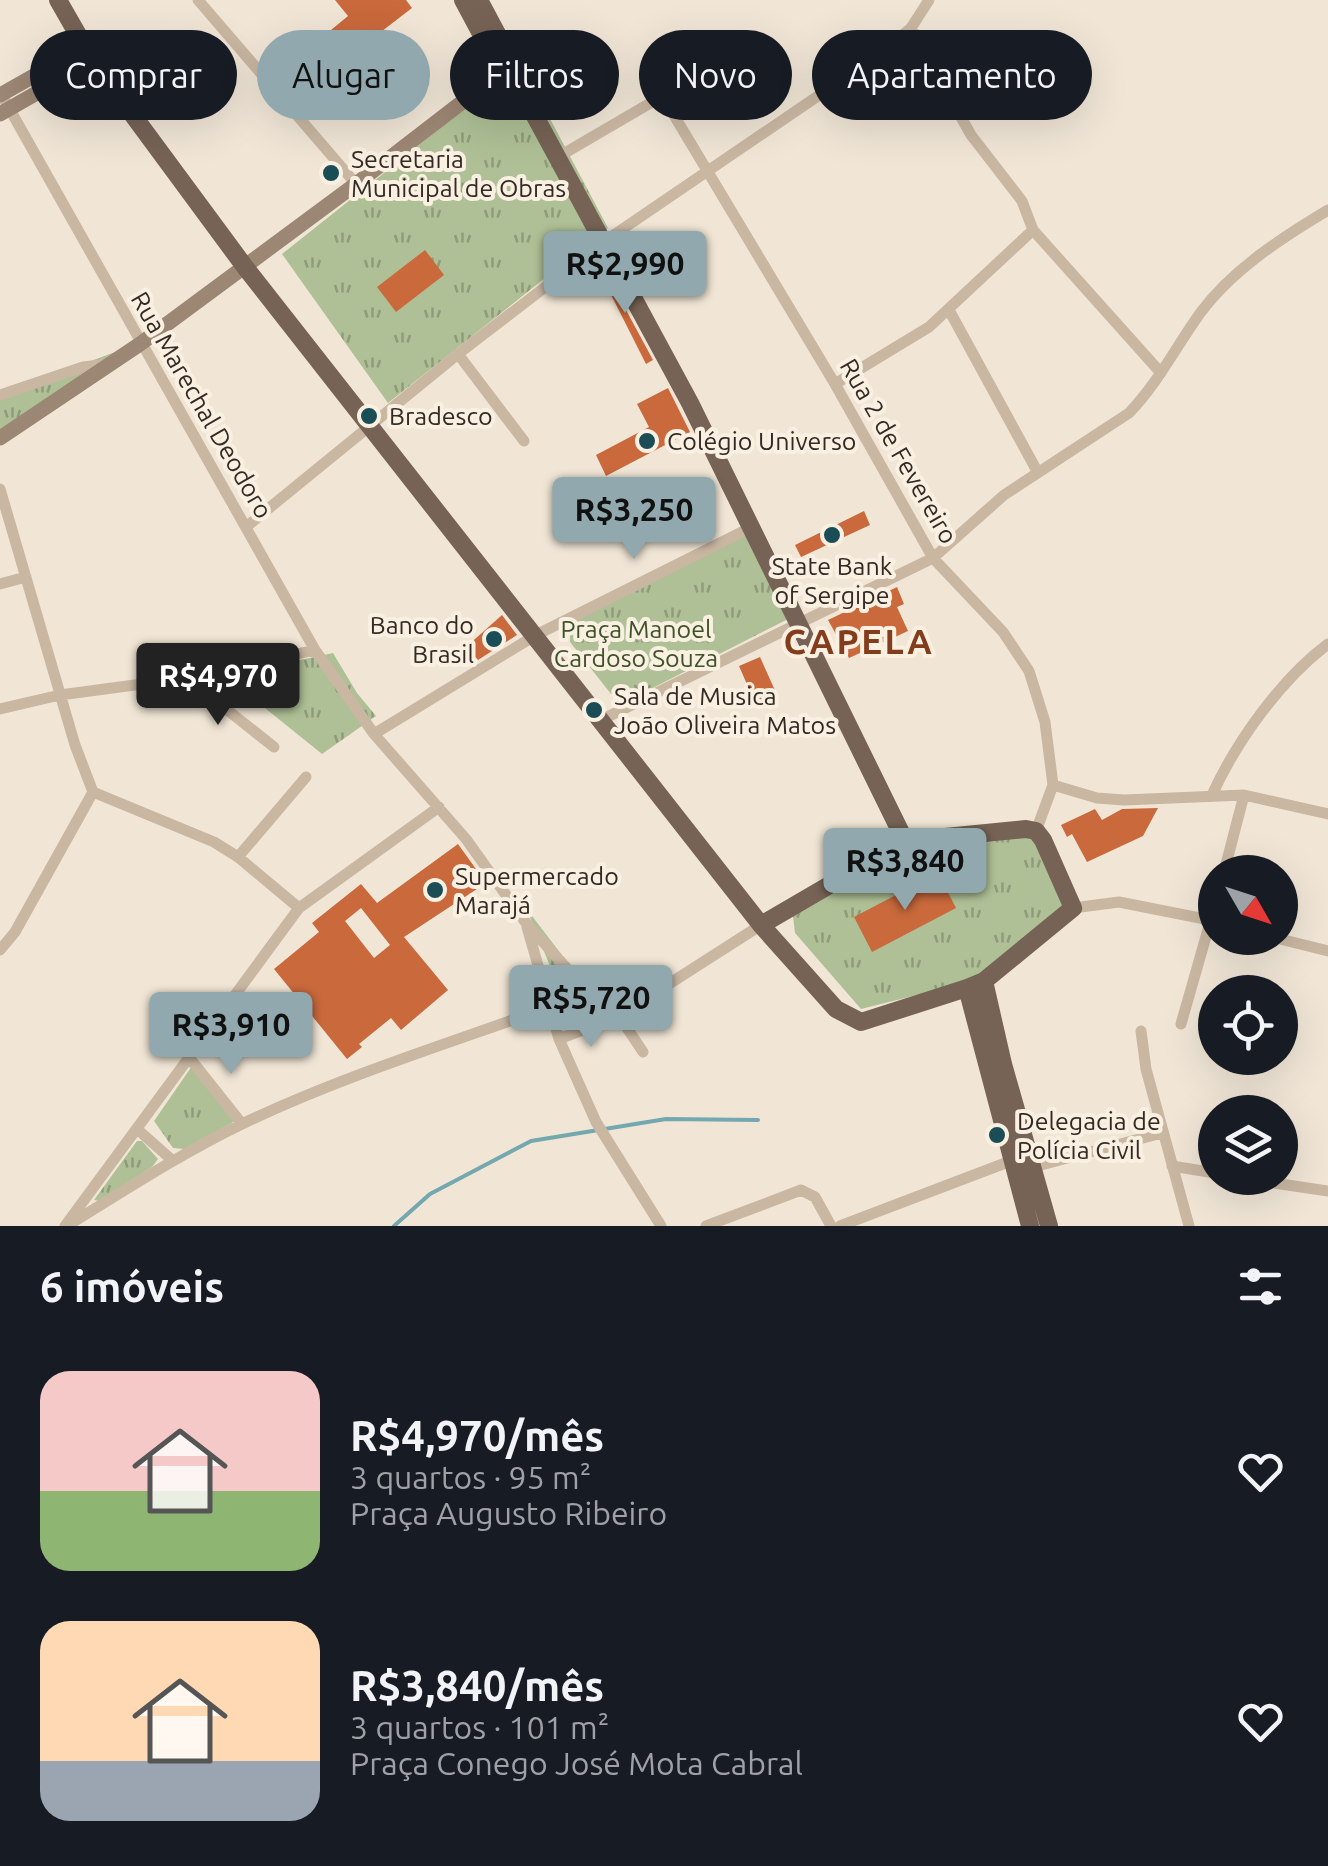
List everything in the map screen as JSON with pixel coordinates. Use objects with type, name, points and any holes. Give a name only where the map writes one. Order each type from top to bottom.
[{"type":"main road","points":[[58,0],[75,30]]},
{"type":"main road","points":[[464,0],[483,30]]},
{"type":"main road","points":[[479,0],[492,30]]},
{"type":"main road","points":[[137,120],[245,267],[761,925],[836,1009],[852,1020],[868,1020],[976,984],[1073,908],[1044,840],[1036,831],[906,841],[761,925]]},
{"type":"main road","points":[[537,120],[605,241],[752,527],[906,841]]},
{"type":"main road","points":[[976,984],[1003,1064],[1023,1163],[1030,1226]]},
{"type":"main road","points":[[1023,1163],[1050,1226]]},
{"type":"street","points":[[198,0],[356,184]]},
{"type":"street","points":[[246,527],[458,354],[605,241],[839,84],[911,28],[929,0]]},
{"type":"street","points":[[911,28],[971,134],[1022,200],[1034,230],[1161,373]]},
{"type":"street","points":[[2,101],[30,86]]},
{"type":"street","name":"Rua Marechal Deodoro","points":[[2,101],[314,650],[374,734],[439,807],[526,923],[643,1052]]},
{"type":"street","points":[[558,157],[639,111]]},
{"type":"street","points":[[0,438],[140,344],[450,116]]},
{"type":"street","name":"Rua 2 de Fevereiro","points":[[677,120],[835,384],[933,558],[1003,632],[1029,671],[1046,722],[1054,785],[1036,831]]},
{"type":"street","points":[[603,720],[933,558],[1036,471],[1129,413],[1221,288],[1257,257],[1328,210]]},
{"type":"street","points":[[835,384],[910,340],[950,310],[1034,230]]},
{"type":"street","points":[[950,310],[1036,471]]},
{"type":"street","points":[[458,354],[524,442]]},
{"type":"street","points":[[0,395],[83,368],[110,364]]},
{"type":"street","points":[[0,490],[93,792],[15,932],[0,950]]},
{"type":"street","points":[[374,734],[536,635],[752,527]]},
{"type":"street","points":[[0,584],[26,578]]},
{"type":"street","points":[[1212,795],[1224,768],[1264,712],[1328,644]]},
{"type":"street","points":[[0,709],[60,695],[187,678],[314,650]]},
{"type":"street","points":[[187,678],[274,747]]},
{"type":"street","points":[[238,857],[306,777]]},
{"type":"street","points":[[1054,785],[1097,798],[1124,800],[1244,794],[1328,814]]},
{"type":"street","points":[[93,792],[214,842],[299,908]]},
{"type":"street","points":[[1228,855],[1244,794]]},
{"type":"street","points":[[66,1226],[299,908],[439,807]]},
{"type":"street","points":[[1073,908],[1119,902],[1198,918]]},
{"type":"street","points":[[526,923],[559,1039],[596,1122],[661,1226]]},
{"type":"street","points":[[559,1039],[614,1019],[761,925]]},
{"type":"street","points":[[1298,944],[1328,951]]},
{"type":"street","points":[[1181,1024],[1202,955]]},
{"type":"street","points":[[66,1226],[172,1160],[242,1124],[303,1097],[549,1007]]},
{"type":"street","points":[[1141,1031],[1146,1069],[1188,1226]]},
{"type":"street","points":[[188,1056],[242,1124]]},
{"type":"street","points":[[137,1129],[172,1160]]},
{"type":"street","points":[[840,1226],[1023,1163],[1162,1133]]},
{"type":"street","points":[[1172,1166],[1198,1170]]},
{"type":"street","points":[[1298,1187],[1328,1192]]},
{"type":"street","points":[[706,1226],[801,1190],[816,1197],[831,1226]]},
{"type":"green space","points":[[451,120],[551,120],[608,228],[388,403],[282,254]]},
{"type":"green space","points":[[129,347],[0,431],[0,394]]},
{"type":"green space","name":"Praça Manoel Cardoso Souza","points":[[745,535],[762,536],[797,600],[796,615],[635,697],[623,700],[611,694],[570,642],[570,627],[580,617]]},
{"type":"green space","points":[[333,653],[376,716],[322,754],[225,676]]},
{"type":"green space","points":[[1037,834],[1068,898],[987,972],[961,984],[861,1009],[795,933],[793,916],[904,839]]},
{"type":"green space","points":[[526,908],[606,1013],[574,1024]]},
{"type":"green space","points":[[192,1066],[237,1120],[184,1149],[173,1148],[154,1121]]},
{"type":"green space","points":[[137,1141],[142,1141],[158,1159],[152,1167],[99,1201],[94,1200]]},
{"type":"building","points":[[335,0],[406,0],[412,8],[383,30],[331,30],[348,16]]},
{"type":"building","points":[[425,250],[444,275],[396,312],[377,287]]},
{"type":"building","points":[[599,260],[653,360],[646,364],[595,263]]},
{"type":"building","name":"Colégio Universo","points":[[668,388],[690,432],[606,476],[596,455],[649,427],[637,404]]},
{"type":"building","name":"State Bank of Sergipe","points":[[864,511],[870,525],[801,557],[795,545]]},
{"type":"building","points":[[897,587],[904,604],[897,607],[908,631],[849,658],[828,620]]},
{"type":"building","name":"Banco do Brasil","points":[[502,615],[517,635],[478,660],[466,647]]},
{"type":"building","points":[[760,657],[777,695],[756,705],[739,666]]},
{"type":"building","points":[[1158,808],[1143,836],[1087,862],[1072,834],[1067,837],[1061,825],[1095,809],[1102,820],[1122,809]]},
{"type":"building","points":[[458,844],[486,883],[404,937],[448,990],[401,1030],[391,1018],[347,1059],[274,969],[319,932],[312,923],[361,884],[377,903]],"holes":[[[361,908],[390,945],[374,958],[345,921]]]},
{"type":"building","points":[[938,873],[956,908],[872,952],[854,917]]},
{"type":"waterway","points":[[394,1226],[430,1194],[531,1141],[666,1119],[758,1120]]},
{"type":"place","name":"Secretaria Municipal de Obras","points":[[331,173]]},
{"type":"place","name":"Bradesco","points":[[369,416]]},
{"type":"place","name":"Colégio Universo","points":[[647,441]]},
{"type":"place","name":"State Bank of Sergipe","points":[[832,535]]},
{"type":"place","name":"Banco do Brasil","points":[[494,639]]},
{"type":"place","name":"Sala de Musica João Oliveira Matos","points":[[594,710]]},
{"type":"place","name":"Supermercado Marajá","points":[[435,890]]},
{"type":"place","name":"Delegacia de Polícia Civil","points":[[997,1135]]},
{"type":"district","name":"CAPELA","points":[[859,642]]}]
